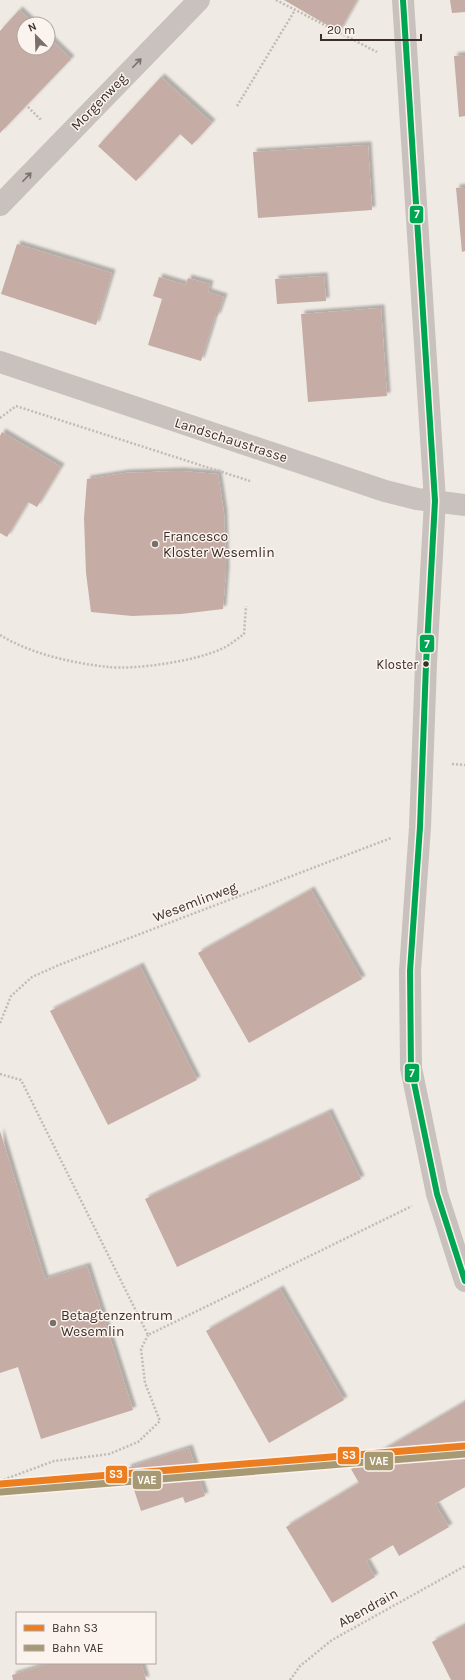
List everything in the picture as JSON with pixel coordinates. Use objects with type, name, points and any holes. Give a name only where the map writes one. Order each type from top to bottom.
[{"type":"street","name":"Morgenweg","points":[[0,205],[198,0]]},
{"type":"street","points":[[403,0],[435,501],[426,664],[420,827],[410,971],[411,1068],[438,1194],[465,1281]]},
{"type":"street","name":"Landschaustrasse","points":[[0,362],[385,491],[435,501],[465,505]]},
{"type":"path","points":[[276,0],[408,69]]},
{"type":"path","points":[[237,106],[295,10]]},
{"type":"path","points":[[0,418],[16,406],[250,481]]},
{"type":"path","points":[[0,635],[11,642],[56,657],[109,667],[155,665],[198,657],[222,649],[244,634],[246,606]]},
{"type":"path","points":[[450,764],[465,764]]},
{"type":"path","name":"Wesemlinweg","points":[[0,1023],[11,996],[32,977],[59,965],[420,827]]},
{"type":"path","points":[[0,1074],[21,1080],[148,1335]]},
{"type":"path","points":[[0,1481],[54,1462],[109,1454],[138,1442],[160,1421],[145,1383],[141,1349],[148,1335],[417,1204]]},
{"type":"path","name":"Abendrain","points":[[290,1680],[300,1666],[332,1640],[465,1566]]},
{"type":"building","points":[[284,0],[357,0],[339,32]]},
{"type":"building","points":[[450,0],[465,0],[465,12],[452,13]]},
{"type":"building","points":[[19,10],[25,16],[16,16],[16,56],[56,56],[56,45],[71,59],[0,133],[0,31]]},
{"type":"building","points":[[465,55],[465,116],[459,117],[454,56]]},
{"type":"building","points":[[161,77],[212,123],[192,145],[180,134],[136,181],[98,146]]},
{"type":"building","points":[[368,145],[372,210],[258,218],[253,152]]},
{"type":"building","points":[[465,187],[465,251],[462,252],[456,188]]},
{"type":"building","points":[[17,244],[112,273],[96,325],[1,294]]},
{"type":"building","points":[[324,276],[326,301],[277,304],[275,279]]},
{"type":"building","points":[[159,277],[186,285],[188,278],[210,284],[208,292],[224,297],[217,317],[215,316],[201,361],[148,345],[162,299],[153,296]]},
{"type":"building","points":[[381,308],[387,396],[308,402],[301,314]]},
{"type":"building","points":[[2,432],[61,467],[37,507],[28,502],[7,537],[0,533],[0,436]]},
{"type":"building","name":"Francesco Kloster Wesemlin","points":[[180,471],[218,474],[224,513],[226,570],[223,609],[181,614],[132,616],[91,612],[86,573],[84,518],[87,479],[125,473]]},
{"type":"building","points":[[311,890],[362,979],[249,1043],[198,953]]},
{"type":"building","points":[[140,966],[197,1080],[108,1125],[50,1011]]},
{"type":"building","points":[[329,1112],[361,1179],[177,1267],[145,1199]]},
{"type":"building","name":"Betagtenzentrum Wesemlin","points":[[0,1131],[45,1279],[87,1266],[133,1410],[41,1439],[18,1367],[0,1373]]},
{"type":"building","points":[[280,1289],[344,1400],[269,1443],[206,1331]]},
{"type":"building","points":[[465,1402],[465,1487],[435,1504],[449,1527],[399,1556],[393,1545],[366,1561],[375,1577],[332,1603],[286,1527],[359,1483],[351,1469]]},
{"type":"building","points":[[189,1448],[205,1496],[185,1503],[183,1497],[141,1511],[127,1468]]},
{"type":"building","points":[[465,1625],[465,1680],[451,1680],[432,1642]]},
{"type":"building","points":[[48,1664],[141,1664],[146,1680],[13,1680],[12,1675]]},
{"type":"rail line","name":"S3","points":[[0,1484],[465,1446]]},
{"type":"rail line","name":"VAE","points":[[1,1492],[465,1454]]},
{"type":"transit line","name":"7","points":[[403,0],[435,501],[426,664],[420,827],[410,971],[411,1068],[437,1194],[465,1281]]},
{"type":"place","name":"Francesco Kloster Wesemlin","points":[[155,544]]},
{"type":"place","name":"Kloster","points":[[426,664]]},
{"type":"place","name":"Betagtenzentrum Wesemlin","points":[[53,1323]]}]
